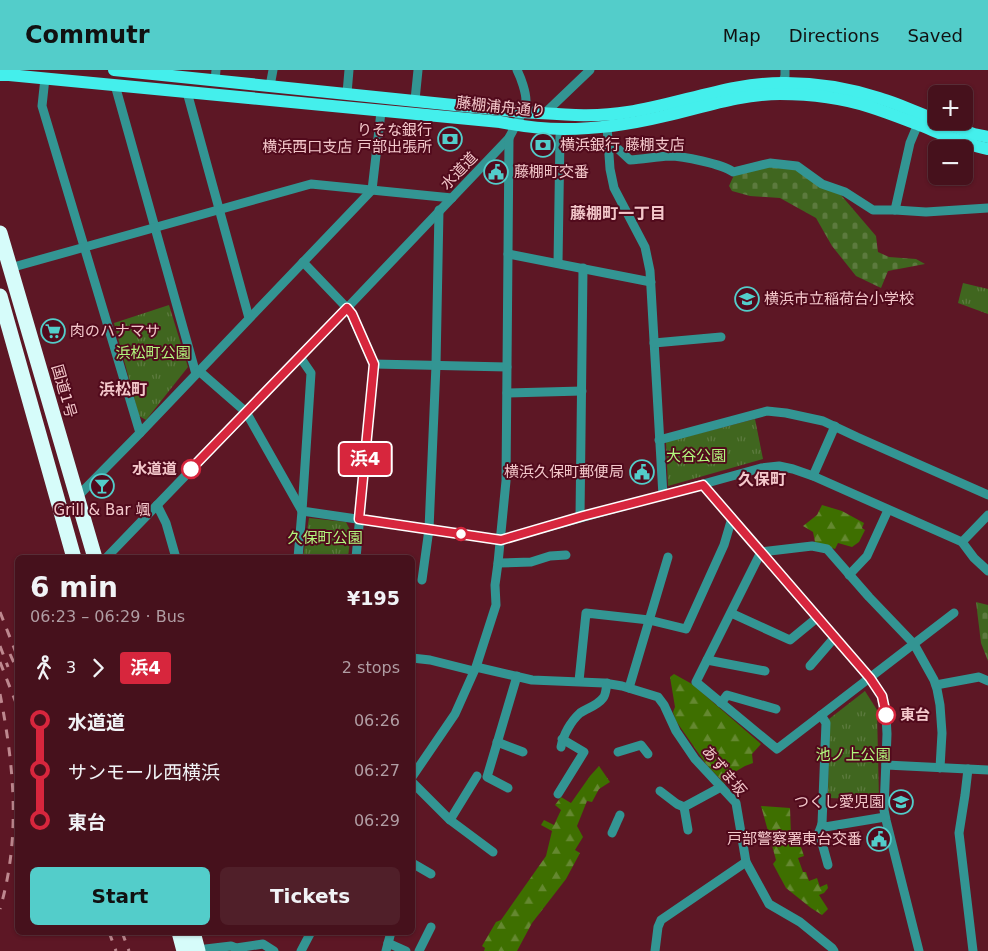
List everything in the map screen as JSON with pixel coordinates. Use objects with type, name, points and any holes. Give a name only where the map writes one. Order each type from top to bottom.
[{"type":"highway","name":"国道1号","points":[[0,233],[94,555]]},
{"type":"highway","points":[[0,296],[3,321],[73,555]]},
{"type":"highway","points":[[181,935],[193,950]]},
{"type":"highway","points":[[193,935],[193,950]]},
{"type":"main road","name":"藤棚浦舟通り","points":[[114,70],[215,75],[270,86],[522,112],[586,116],[628,113],[724,90],[760,84],[780,88]]},
{"type":"main road","name":"藤棚浦舟通り","points":[[0,75],[562,129],[634,123],[732,98],[754,95],[780,88],[814,85],[880,98],[920,119],[948,137],[988,150]]},
{"type":"main road","name":"藤棚浦舟通り","points":[[920,119],[928,120]]},
{"type":"main road","name":"藤棚浦舟通り","points":[[963,130],[988,137]]},
{"type":"street","points":[[270,86],[272,70]]},
{"type":"street","points":[[346,93],[349,70]]},
{"type":"street","points":[[415,100],[418,70]]},
{"type":"street","points":[[517,70],[521,77],[526,102],[522,112]]},
{"type":"street","points":[[545,113],[590,70]]},
{"type":"street","points":[[780,88],[785,76],[785,70]]},
{"type":"street","points":[[135,87],[138,71]]},
{"type":"street","points":[[45,78],[42,106],[140,433]]},
{"type":"street","points":[[114,85],[198,372],[246,412],[302,511]]},
{"type":"street","points":[[187,92],[249,318]]},
{"type":"street","points":[[78,496],[372,190],[382,112]]},
{"type":"street","name":"水道道","points":[[109,555],[509,138],[522,112]]},
{"type":"street","points":[[895,210],[910,143],[920,119]]},
{"type":"street","points":[[608,126],[610,169],[614,188],[645,247],[651,282],[663,496]]},
{"type":"street","points":[[558,263],[560,136],[562,129]]},
{"type":"street","points":[[415,774],[455,714],[475,669],[496,605],[494,586],[501,540],[506,481],[509,138]]},
{"type":"street","points":[[609,144],[615,146],[630,160],[670,156],[719,165],[733,172],[770,163],[797,166],[822,184],[845,192],[873,210],[926,212],[988,208]]},
{"type":"street","points":[[10,268],[311,184],[452,198]]},
{"type":"street","points":[[422,580],[429,529],[436,365],[439,210]]},
{"type":"street","points":[[508,254],[651,282]]},
{"type":"street","points":[[303,262],[352,314],[374,364],[356,555]]},
{"type":"street","points":[[580,517],[583,268]]},
{"type":"street","points":[[654,343],[721,337]]},
{"type":"street","points":[[298,555],[311,373],[300,357]]},
{"type":"street","points":[[374,364],[507,367]]},
{"type":"street","points":[[507,393],[582,391]]},
{"type":"street","points":[[659,440],[767,411],[786,413],[823,420],[988,495]]},
{"type":"street","points":[[813,476],[835,426]]},
{"type":"street","points":[[302,511],[501,540],[761,468],[779,466],[813,476],[962,542],[974,558],[988,571]]},
{"type":"street","points":[[703,485],[870,678],[882,696],[886,715],[885,817],[919,951]]},
{"type":"street","points":[[157,505],[166,523],[175,555]]},
{"type":"street","points":[[849,575],[867,556],[888,510]]},
{"type":"street","points":[[962,542],[988,515]]},
{"type":"street","points":[[579,681],[586,613],[649,620],[686,629],[724,545],[732,518]]},
{"type":"street","points":[[761,552],[812,546],[827,549],[914,644],[936,685],[942,733],[940,768]]},
{"type":"street","points":[[761,552],[696,682],[776,749],[954,613]]},
{"type":"street","points":[[498,563],[531,562],[550,556],[566,555]]},
{"type":"street","points":[[415,658],[532,680],[607,683],[629,688],[668,557]]},
{"type":"street","points":[[731,613],[790,640],[818,617]]},
{"type":"street","points":[[810,666],[835,637]]},
{"type":"street","points":[[707,660],[765,671]]},
{"type":"street","points":[[508,788],[486,777],[517,676]]},
{"type":"street","points":[[936,685],[979,677],[988,681]]},
{"type":"street","points":[[558,794],[584,752],[562,743],[580,713],[604,697],[607,683]]},
{"type":"street","name":"あずま坂","points":[[629,688],[658,697],[664,705],[676,731],[695,759],[736,803],[746,862],[770,904],[800,922],[834,951]]},
{"type":"street","points":[[721,703],[728,695],[776,708]]},
{"type":"street","points":[[821,716],[826,723],[822,824],[820,832],[828,865]]},
{"type":"street","points":[[497,742],[523,752]]},
{"type":"street","points":[[618,752],[641,745],[648,754]]},
{"type":"street","points":[[886,765],[988,770]]},
{"type":"street","points":[[968,769],[959,833],[973,951]]},
{"type":"street","points":[[450,820],[477,776]]},
{"type":"street","points":[[415,785],[450,820],[493,852]]},
{"type":"street","points":[[684,807],[721,787]]},
{"type":"street","points":[[660,791],[684,807]]},
{"type":"street","points":[[684,807],[688,830]]},
{"type":"street","points":[[612,833],[620,815]]},
{"type":"street","points":[[822,824],[825,827],[885,817]]},
{"type":"street","points":[[655,951],[661,920],[746,862]]},
{"type":"street","points":[[415,865],[431,874]]},
{"type":"street","points":[[419,951],[431,928]]},
{"type":"street","points":[[301,951],[309,935]]},
{"type":"street","points":[[193,950],[231,946],[236,948],[263,944],[274,951]]},
{"type":"street","points":[[387,947],[406,951]]},
{"type":"green space","points":[[769,165],[795,169],[818,186],[841,195],[876,236],[878,252],[889,257],[916,259],[925,264],[888,271],[881,288],[856,276],[832,246],[816,218],[780,198],[750,196],[732,191],[729,186],[734,175]]},
{"type":"green space","points":[[963,283],[988,289],[988,314],[958,303]]},
{"type":"green space","name":"浜松町公園","points":[[169,305],[188,367],[146,420],[139,416],[114,323]]},
{"type":"green space","name":"大谷公園","points":[[755,419],[763,459],[668,486],[666,442]]},
{"type":"green space","points":[[822,505],[842,511],[864,523],[862,528],[865,530],[859,542],[852,547],[838,543],[835,549],[815,542],[813,532],[803,526],[817,515]]},
{"type":"green space","name":"久保町公園","points":[[309,518],[346,522],[351,532],[348,555],[303,555]]},
{"type":"green space","points":[[976,602],[988,605],[988,661],[981,643]]},
{"type":"green space","points":[[674,674],[692,684],[761,744],[752,754],[753,763],[728,776],[730,780],[724,783],[706,764],[676,721],[673,712],[675,707],[670,677]]},
{"type":"green space","name":"池ノ上公園","points":[[865,691],[877,710],[879,800],[828,798],[829,719]]},
{"type":"green space","points":[[599,766],[610,782],[599,789],[592,802],[587,801],[577,826],[583,837],[575,850],[580,853],[566,879],[532,923],[517,951],[484,951],[485,948],[482,946],[496,922],[501,920],[546,856],[552,831],[541,825],[544,820],[554,825],[561,810],[555,805],[561,797],[571,803]]},
{"type":"green space","points":[[761,806],[790,808],[791,835],[787,837],[790,843],[799,841],[804,856],[798,858],[803,872],[806,872],[809,881],[817,878],[820,887],[827,884],[828,888],[819,895],[828,909],[822,915],[786,888],[773,864],[776,860]]},
{"type":"railway","points":[[0,612],[15,650]]},
{"type":"railway","points":[[0,646],[8,667]]},
{"type":"railway","points":[[10,654],[15,665]]},
{"type":"railway","points":[[0,662],[15,700]]},
{"type":"railway","points":[[0,694],[9,748],[13,802],[11,855],[0,909]]},
{"type":"railway","points":[[110,935],[116,951]]},
{"type":"railway","points":[[123,935],[129,951]]},
{"type":"bus line","name":"浜4","points":[[191,469],[347,308],[352,314],[374,364],[359,519],[501,540],[583,516],[703,485],[870,678],[882,696],[886,715]]},
{"type":"place","name":"りそな銀行 横浜西口支店 戸部出張所","points":[[450,139]]},
{"type":"place","name":"横浜銀行 藤棚支店","points":[[543,145]]},
{"type":"place","name":"藤棚町交番","points":[[496,172]]},
{"type":"place","name":"横浜市立稲荷台小学校","points":[[747,299]]},
{"type":"place","name":"肉のハナマサ","points":[[53,331]]},
{"type":"place","name":"水道道","points":[[191,469]]},
{"type":"place","name":"横浜久保町郵便局","points":[[642,472]]},
{"type":"place","name":"Grill & Bar 颯","points":[[102,486]]},
{"type":"place","name":"東台","points":[[886,715]]},
{"type":"place","name":"つくし愛児園","points":[[901,802]]},
{"type":"place","name":"戸部警察署東台交番","points":[[879,839]]},
{"type":"district","name":"藤棚町一丁目","points":[[618,213]]},
{"type":"district","name":"浜松町","points":[[123,389]]},
{"type":"district","name":"久保町","points":[[762,479]]}]
